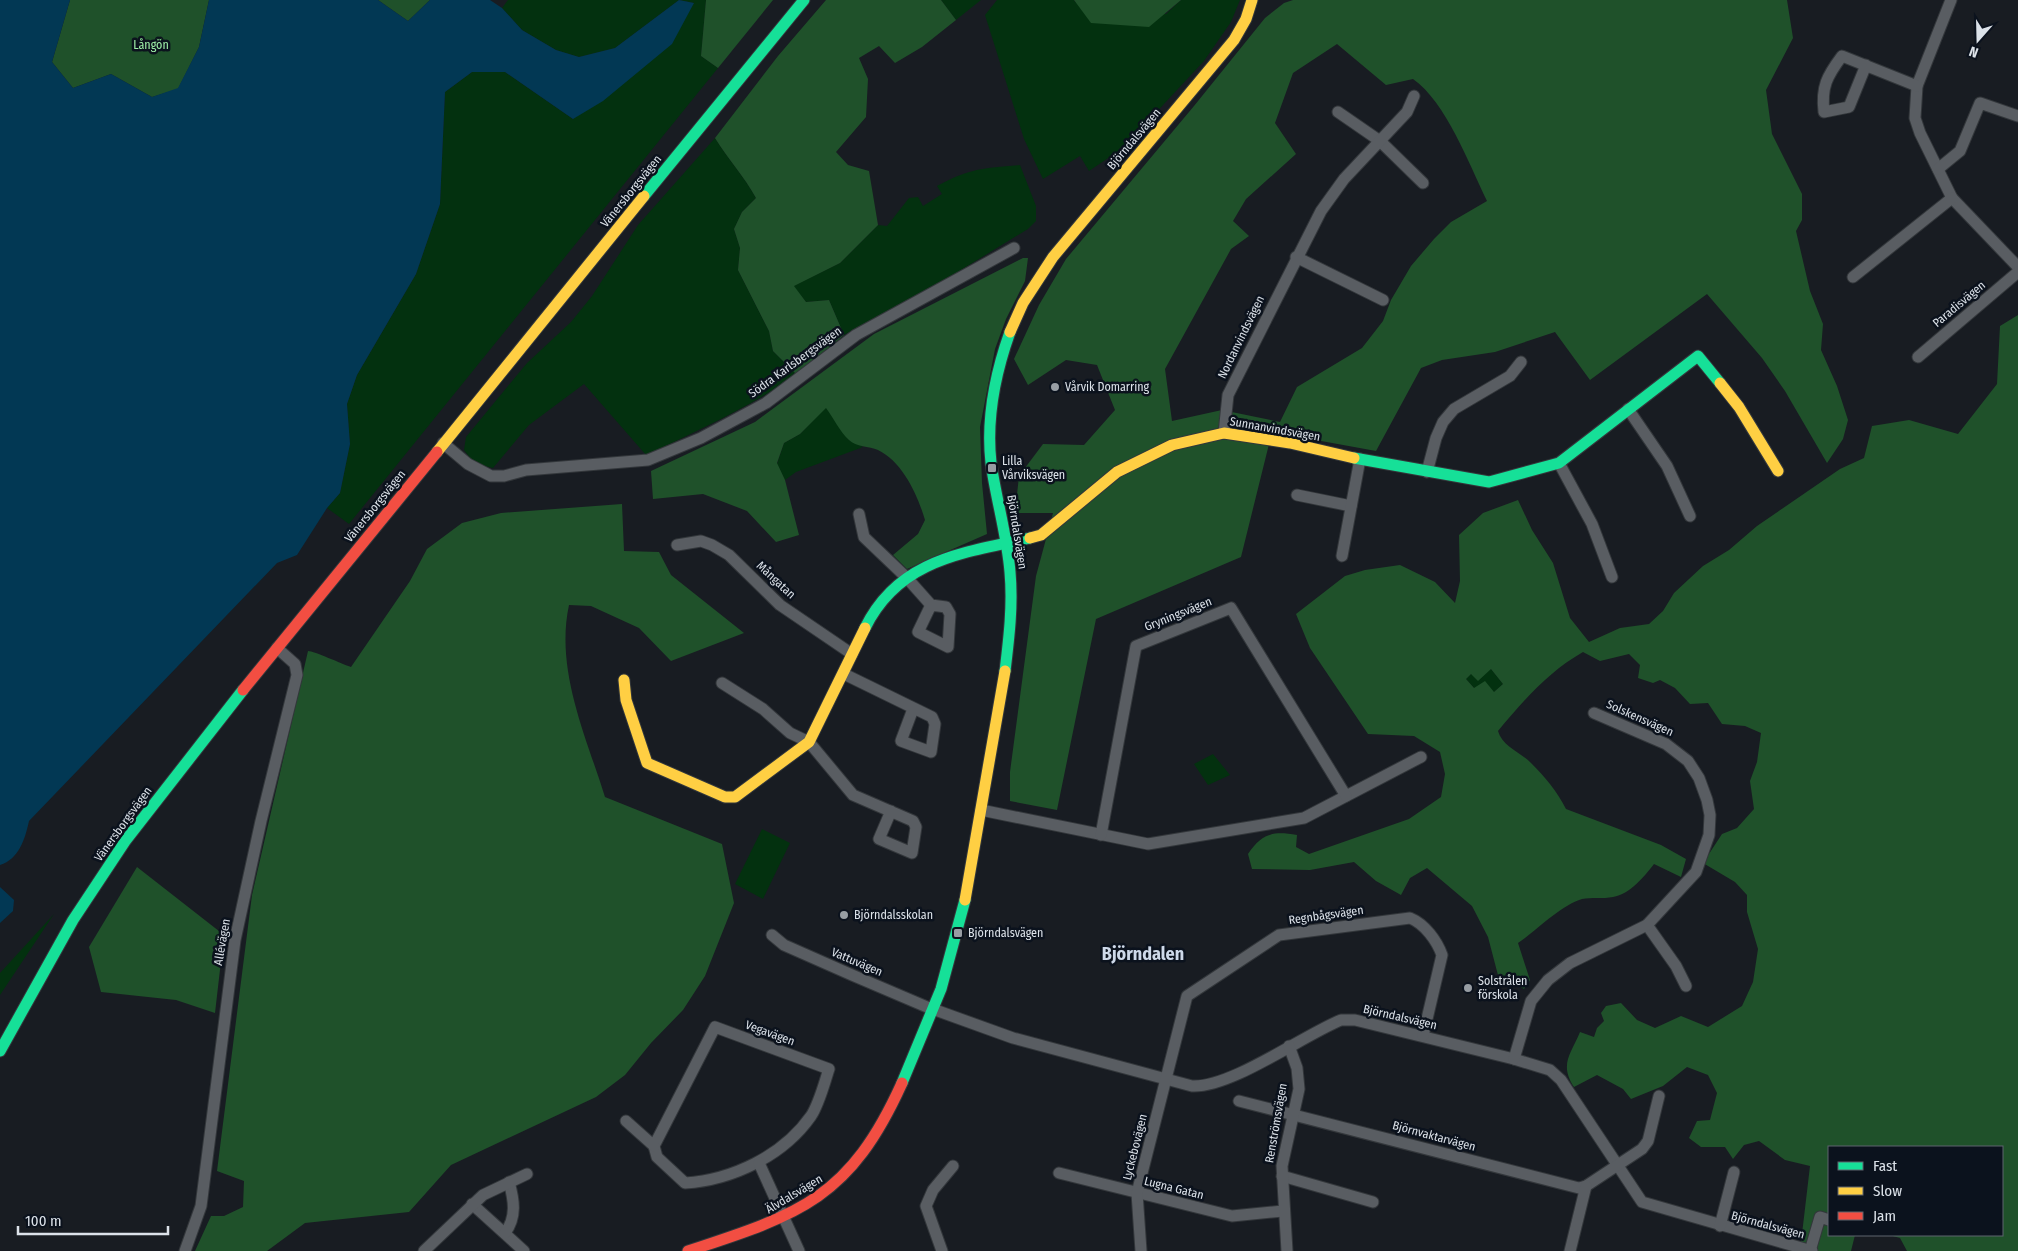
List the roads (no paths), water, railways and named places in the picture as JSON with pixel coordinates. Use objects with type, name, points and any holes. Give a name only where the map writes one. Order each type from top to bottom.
[{"type":"street","name":"Vänersborgsvägen","points":[[0,1051],[54,951],[126,840],[277,648],[804,0]]},
{"type":"street","name":"Björndalsvägen","points":[[1252,0],[1246,19],[1234,40],[1048,263],[1015,319],[1003,352],[992,401],[991,457],[1011,585],[1010,626],[1004,676],[956,941],[934,1010],[1013,1038],[1166,1080],[1203,1087],[1236,1074],[1341,1020],[1356,1020],[1514,1059],[1550,1070],[1561,1080],[1642,1202],[1810,1251],[1820,1217],[1828,1220]]},
{"type":"street","points":[[1951,0],[1917,86],[1915,118],[1920,133],[1952,198],[2018,267]]},
{"type":"street","points":[[1866,65],[1849,106],[1824,112],[1822,95],[1828,75],[1842,56],[1866,65],[1917,86]]},
{"type":"street","name":"Nordanvindsvägen","points":[[1224,433],[1228,395],[1296,257],[1321,211],[1344,179],[1407,112],[1414,96]]},
{"type":"street","points":[[1938,169],[1960,151],[1980,103],[2018,116]]},
{"type":"street","points":[[1338,112],[1380,141],[1422,183]]},
{"type":"street","points":[[1853,277],[1952,198]]},
{"type":"street","name":"Södra Karlsbergsvägen","points":[[443,443],[468,464],[491,476],[504,476],[526,470],[648,460],[701,438],[766,403],[856,334],[1014,248]]},
{"type":"street","points":[[1296,257],[1383,300]]},
{"type":"street","name":"Paradisvägen","points":[[1918,357],[2018,272]]},
{"type":"street","name":"Sunnanvindsvägen","points":[[1005,544],[1041,535],[1117,472],[1172,445],[1224,433],[1290,443],[1360,459],[1489,482],[1559,463],[1698,356],[1739,407],[1778,471]]},
{"type":"street","points":[[1427,472],[1436,438],[1443,422],[1454,409],[1510,376],[1521,362]]},
{"type":"street","points":[[1628,409],[1667,466],[1690,516]]},
{"type":"street","points":[[1342,556],[1360,459]]},
{"type":"street","points":[[1559,463],[1592,524],[1612,577]]},
{"type":"street","points":[[1297,495],[1351,506]]},
{"type":"street","points":[[859,514],[864,538],[907,578],[931,604]]},
{"type":"street","name":"Mångatan","points":[[678,545],[701,542],[712,545],[729,555],[780,605],[852,654]]},
{"type":"street","points":[[624,680],[626,700],[647,763],[725,797],[735,797],[809,742],[875,608],[907,578],[925,566],[947,557],[1005,544]]},
{"type":"street","name":"Gryningsvägen","points":[[1100,835],[1136,646],[1232,608],[1346,796]]},
{"type":"street","name":"Allévägen","points":[[185,1251],[201,1206],[235,940],[261,821],[297,675],[295,664],[277,648]]},
{"type":"street","points":[[844,674],[913,709]]},
{"type":"street","points":[[722,683],[763,709],[790,732],[809,742],[853,795],[891,811]]},
{"type":"street","name":"Solskensvägen","points":[[1514,1059],[1531,1001],[1548,980],[1570,963],[1647,925],[1696,872],[1709,835],[1710,815],[1707,800],[1699,778],[1688,761],[1677,751],[1594,713]]},
{"type":"street","points":[[981,810],[1148,844],[1304,818],[1421,757]]},
{"type":"street","name":"Regnbågsvägen","points":[[1166,1080],[1187,996],[1279,935],[1404,918],[1417,921],[1430,934],[1442,955],[1423,1036]]},
{"type":"street","points":[[1647,925],[1676,966],[1686,986]]},
{"type":"street","name":"Vattuvägen","points":[[772,935],[784,945],[934,1010]]},
{"type":"street","name":"Älvdalsvägen","points":[[688,1251],[765,1227],[784,1218],[830,1188],[867,1148],[892,1106],[934,1010]]},
{"type":"street","name":"Vegavägen","points":[[626,1121],[654,1146],[657,1157],[685,1183],[701,1182],[759,1163],[785,1144],[812,1115],[829,1069],[715,1027],[654,1146]]},
{"type":"street","name":"Renströmsvägen","points":[[1287,1251],[1283,1211],[1282,1166],[1299,1089],[1297,1068],[1289,1046]]},
{"type":"street","name":"Lyckebovägen","points":[[1141,1251],[1137,1193],[1166,1080]]},
{"type":"street","points":[[1570,1251],[1586,1186],[1642,1149],[1648,1141],[1659,1096]]},
{"type":"street","name":"Björnvaktarvägen","points":[[1239,1101],[1579,1188],[1586,1186]]},
{"type":"street","points":[[759,1163],[799,1251]]},
{"type":"street","points":[[942,1251],[926,1206],[933,1190],[953,1166]]},
{"type":"street","name":"Björndalsvägen","points":[[1720,1226],[1734,1172]]},
{"type":"street","name":"Lugna Gatan","points":[[1059,1173],[1232,1216],[1283,1211]]},
{"type":"street","points":[[424,1251],[483,1195],[527,1174]]},
{"type":"street","name":"Renströmsvägen","points":[[1282,1176],[1373,1202]]},
{"type":"street","points":[[505,1233],[510,1226],[514,1213],[513,1196],[509,1182]]},
{"type":"street","points":[[472,1204],[524,1251]]},
{"type":"water","points":[[0,0],[70,0],[52,62],[73,88],[111,74],[152,97],[178,88],[199,47],[209,0],[378,0],[408,21],[430,0],[490,0],[502,8],[522,30],[556,50],[579,57],[615,48],[679,0],[694,3],[672,44],[603,101],[573,119],[505,72],[472,72],[445,92],[440,204],[416,274],[357,375],[347,404],[350,444],[340,493],[327,508],[297,555],[277,563],[29,821],[20,848],[12,858],[0,865]]},
{"type":"water","points":[[0,887],[14,900],[13,911],[0,923]]},
{"type":"place","name":"Vårvik Domarring","points":[[1055,387]]},
{"type":"place","name":"Lilla Vårviksvägen","points":[[992,468]]},
{"type":"place","name":"Björndalsskolan","points":[[844,915]]},
{"type":"place","name":"Björndalsvägen","points":[[958,933]]},
{"type":"place","name":"Solstrålen förskola","points":[[1468,988]]},
{"type":"district","name":"Björndalen","points":[[1143,954]]},
{"type":"park label","name":"Långön","points":[[151,45]]}]
